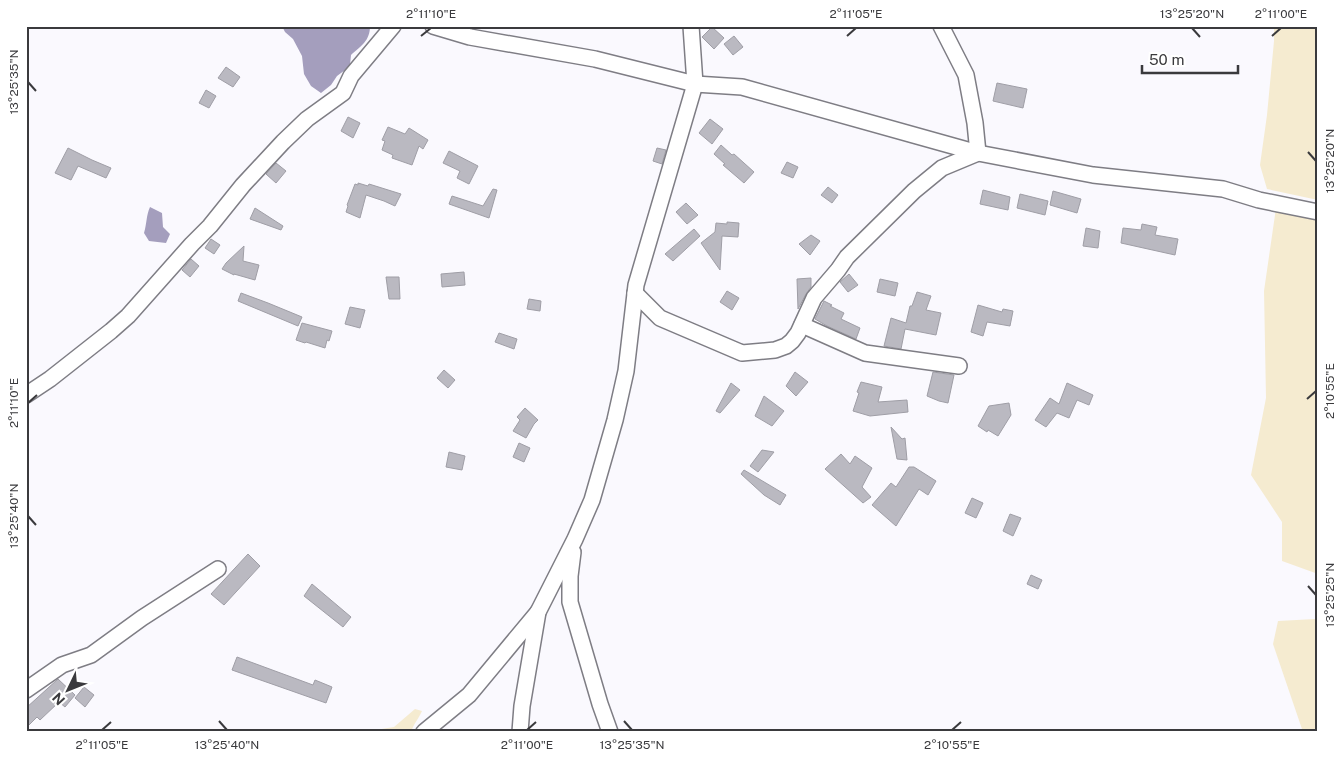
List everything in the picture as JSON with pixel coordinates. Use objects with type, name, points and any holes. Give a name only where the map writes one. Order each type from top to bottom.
[{"type":"street","points":[[26,395],[57,373],[128,316],[283,142],[307,119],[343,93],[351,76],[393,26]]},
{"type":"street","points":[[433,26],[470,37],[595,59],[695,84],[742,87],[978,153],[1093,175],[1223,189],[1259,200],[1318,212]]},
{"type":"street","points":[[424,732],[469,695],[538,612],[575,539],[592,500],[615,420],[626,371],[639,271],[695,84],[691,26]]},
{"type":"street","points":[[941,26],[966,75],[975,123],[978,153]]},
{"type":"street","points":[[635,293],[660,318],[742,353],[775,350],[786,346],[792,341],[802,325],[814,298],[847,257],[914,192],[942,168],[978,153]]},
{"type":"street","points":[[802,325],[864,353],[959,366]]},
{"type":"street","points":[[575,539],[570,576],[570,602],[610,732]]},
{"type":"street","points":[[26,690],[62,665],[91,655],[142,618],[218,569]]},
{"type":"street","points":[[520,732],[522,706],[538,612]]},
{"type":"shaded area","points":[[282,26],[370,26],[370,31],[367,39],[351,55],[350,65],[321,93],[311,86],[304,74],[302,56],[293,39],[285,32]]},
{"type":"shaded area","points":[[1274,26],[1318,26],[1318,200],[1267,189],[1260,165],[1267,115]]},
{"type":"shaded area","points":[[150,207],[162,213],[163,227],[170,234],[166,243],[149,241],[144,233]]},
{"type":"shaded area","points":[[1276,208],[1318,217],[1318,574],[1282,561],[1282,522],[1251,475],[1266,398],[1264,291]]},
{"type":"shaded area","points":[[1318,610],[1318,732],[1303,732],[1273,644],[1278,621],[1315,619]]},
{"type":"shaded area","points":[[415,709],[422,711],[411,732],[375,732],[375,730],[394,727]]},
{"type":"building","points":[[712,27],[724,38],[714,49],[702,37]]},
{"type":"building","points":[[734,36],[743,47],[733,55],[724,44]]},
{"type":"building","points":[[226,67],[240,77],[233,87],[218,78]]},
{"type":"building","points":[[997,83],[1027,89],[1023,108],[993,101]]},
{"type":"building","points":[[206,90],[216,96],[209,108],[199,103]]},
{"type":"building","points":[[348,117],[360,123],[353,138],[341,131]]},
{"type":"building","points":[[710,119],[723,129],[712,144],[699,133]]},
{"type":"building","points":[[388,127],[405,134],[409,128],[428,140],[423,149],[419,146],[412,165],[392,158],[393,155],[382,150],[385,141],[382,140]]},
{"type":"building","points":[[721,145],[754,172],[744,183],[723,165],[725,164],[714,154]]},
{"type":"building","points":[[68,148],[111,168],[106,178],[78,166],[71,180],[55,173]]},
{"type":"building","points":[[657,148],[666,150],[662,164],[653,161]]},
{"type":"building","points":[[449,151],[478,166],[469,184],[457,178],[460,171],[443,163]]},
{"type":"building","points":[[787,162],[798,167],[793,178],[781,173]]},
{"type":"building","points":[[276,163],[286,171],[276,183],[266,174]]},
{"type":"building","points":[[358,183],[368,186],[369,184],[401,194],[395,206],[366,195],[360,218],[346,212],[355,184],[358,185]]},
{"type":"building","points":[[828,187],[838,195],[832,203],[821,195]]},
{"type":"building","points":[[493,189],[497,190],[489,218],[449,204],[452,196],[483,206]]},
{"type":"building","points":[[983,190],[1010,197],[1008,210],[980,204]]},
{"type":"building","points":[[1053,191],[1081,199],[1077,213],[1050,205]]},
{"type":"building","points":[[1020,194],[1048,201],[1045,215],[1017,208]]},
{"type":"building","points":[[686,203],[698,215],[687,224],[676,212]]},
{"type":"building","points":[[255,208],[283,226],[281,230],[250,219]]},
{"type":"building","points":[[727,222],[739,223],[738,237],[722,236],[720,270],[701,243],[715,232],[716,223],[727,224]]},
{"type":"building","points":[[1142,224],[1157,227],[1155,235],[1178,239],[1175,255],[1121,243],[1123,228],[1141,230]]},
{"type":"building","points":[[1086,228],[1100,231],[1098,248],[1083,246]]},
{"type":"building","points":[[694,229],[700,236],[673,261],[665,254]]},
{"type":"building","points":[[811,235],[820,241],[810,255],[799,244]]},
{"type":"building","points":[[211,239],[220,245],[214,254],[205,248]]},
{"type":"building","points":[[244,246],[243,261],[259,265],[255,280],[234,275],[222,269]]},
{"type":"building","points":[[191,259],[199,266],[190,277],[182,270]]},
{"type":"building","points":[[464,272],[465,285],[442,287],[441,274]]},
{"type":"building","points":[[849,274],[858,285],[848,292],[840,282]]},
{"type":"building","points":[[386,277],[399,277],[400,299],[389,299]]},
{"type":"building","points":[[811,278],[811,287],[798,309],[797,279]]},
{"type":"building","points":[[880,279],[898,283],[895,296],[877,292]]},
{"type":"building","points":[[727,291],[739,298],[732,310],[720,302]]},
{"type":"building","points":[[917,292],[931,296],[926,310],[941,313],[936,335],[905,329],[901,349],[884,346],[891,318],[906,323],[910,306],[912,306]]},
{"type":"building","points":[[241,293],[302,317],[298,326],[238,301]]},
{"type":"building","points":[[529,299],[541,301],[540,311],[527,309]]},
{"type":"building","points":[[824,301],[844,313],[841,319],[860,328],[856,339],[815,319]]},
{"type":"building","points":[[978,305],[1002,312],[1003,309],[1013,311],[1010,326],[987,322],[983,336],[971,332]]},
{"type":"building","points":[[350,307],[365,310],[360,328],[345,324]]},
{"type":"building","points":[[302,323],[332,331],[325,348],[296,340]]},
{"type":"building","points":[[499,333],[517,339],[514,349],[495,342]]},
{"type":"building","points":[[444,370],[455,380],[448,388],[437,378]]},
{"type":"building","points":[[795,372],[808,382],[796,396],[786,386]]},
{"type":"building","points":[[933,372],[954,375],[948,403],[927,396]]},
{"type":"building","points":[[861,382],[882,387],[878,402],[907,400],[908,412],[870,416],[853,411]]},
{"type":"building","points":[[731,383],[740,390],[720,413],[716,411]]},
{"type":"building","points":[[1067,383],[1093,395],[1089,405],[1077,400],[1069,418],[1057,413],[1046,427],[1035,420],[1050,398],[1059,404]]},
{"type":"building","points":[[764,396],[784,411],[772,426],[755,416]]},
{"type":"building","points":[[1009,403],[1011,415],[998,436],[978,426],[989,406]]},
{"type":"building","points":[[525,408],[538,420],[526,438],[513,431],[520,420],[517,417]]},
{"type":"building","points":[[891,427],[902,439],[905,438],[907,460],[897,459]]},
{"type":"building","points":[[519,443],[530,448],[524,462],[513,457]]},
{"type":"building","points":[[762,450],[774,452],[758,472],[750,466]]},
{"type":"building","points":[[449,452],[465,456],[462,470],[446,467]]},
{"type":"building","points":[[841,454],[850,464],[855,456],[872,468],[862,487],[871,497],[863,503],[825,469]]},
{"type":"building","points":[[909,467],[914,467],[936,481],[928,495],[919,489],[896,526],[872,505],[891,483],[896,487]]},
{"type":"building","points":[[744,470],[786,495],[780,505],[764,495],[741,474]]},
{"type":"building","points":[[972,498],[983,503],[976,518],[965,513]]},
{"type":"building","points":[[1010,514],[1021,518],[1013,536],[1003,531]]},
{"type":"building","points":[[248,554],[260,566],[224,605],[211,594]]},
{"type":"building","points":[[1031,575],[1042,580],[1038,589],[1027,584]]},
{"type":"building","points":[[312,584],[351,617],[343,627],[304,596]]},
{"type":"building","points":[[237,657],[313,685],[315,680],[332,687],[326,703],[232,670]]},
{"type":"building","points":[[58,679],[75,695],[65,707],[59,702],[40,720],[37,717],[26,728],[26,708]]},
{"type":"building","points":[[84,687],[94,695],[85,707],[75,698]]}]
